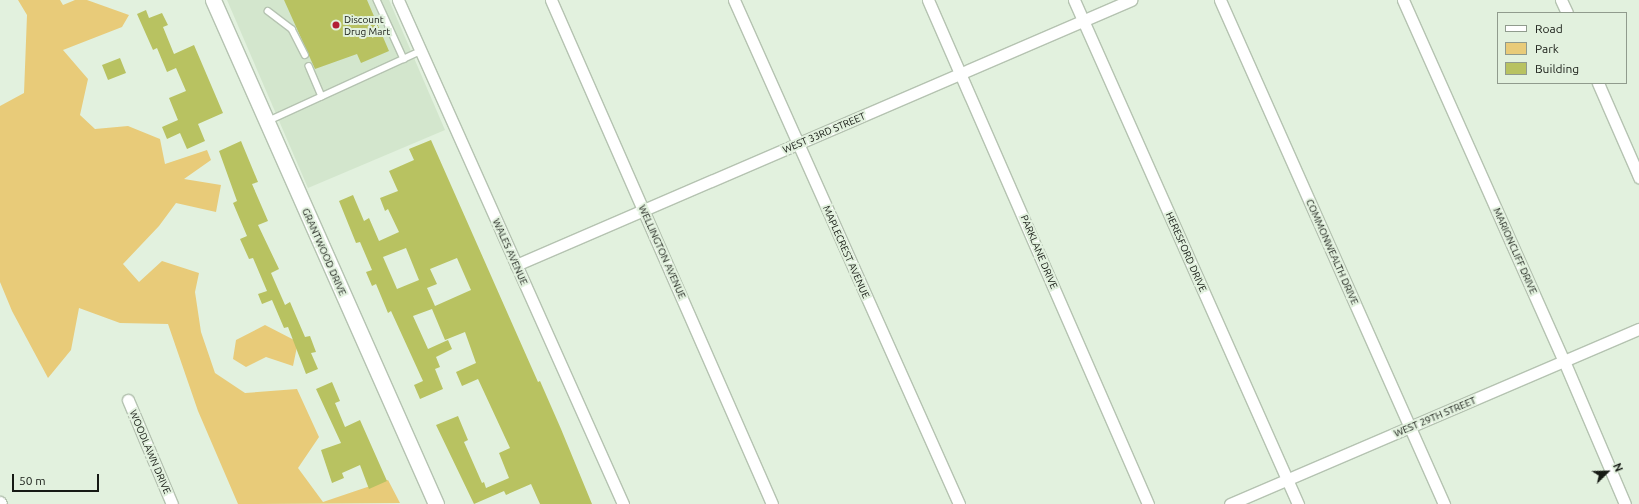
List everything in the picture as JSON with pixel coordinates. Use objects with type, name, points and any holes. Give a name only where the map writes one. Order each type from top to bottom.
[{"type":"street","name":"GRANTWOOD DRIVE","points":[[213,0],[436,504]]},
{"type":"street","name":"WALES AVENUE","points":[[398,0],[623,504]]},
{"type":"street","name":"WELLINGTON AVENUE","points":[[551,0],[644,209],[772,504]]},
{"type":"street","name":"MAPLECREST AVENUE","points":[[734,0],[959,504]]},
{"type":"street","name":"PARKLANE DRIVE","points":[[928,0],[1148,504]]},
{"type":"street","name":"HERESFORD DRIVE","points":[[1074,0],[1298,504]]},
{"type":"street","name":"WEST 33RD STREET","points":[[516,266],[644,209],[962,75],[1131,0]]},
{"type":"street","name":"COMMONWEALTH DRIVE","points":[[1220,0],[1444,504]]},
{"type":"street","name":"MARIONCLIFF DRIVE","points":[[1403,0],[1564,361],[1625,504]]},
{"type":"street","points":[[1561,0],[1567,12]]},
{"type":"street","points":[[1598,84],[1639,177]]},
{"type":"street","name":"WEST 29TH STREET","points":[[1230,504],[1639,329]]},
{"type":"street","name":"WOODLAWN DRIVE","points":[[128,400],[172,504]]},
{"type":"lane","points":[[377,0],[404,60]]},
{"type":"lane","points":[[268,11],[292,29],[305,55]]},
{"type":"lane","points":[[267,122],[421,52]]},
{"type":"lane","points":[[310,66],[322,96]]},
{"type":"shaded area","points":[[227,0],[389,0],[445,130],[308,188]]},
{"type":"green space","points":[[18,0],[60,0],[63,5],[75,0],[87,0],[129,15],[122,27],[63,50],[88,79],[80,115],[95,129],[128,126],[160,139],[165,164],[207,150],[211,160],[184,179],[221,185],[216,212],[176,203],[159,226],[123,264],[139,282],[162,261],[199,273],[195,292],[201,332],[215,373],[245,393],[297,389],[319,437],[298,468],[323,502],[388,480],[400,503],[238,504],[198,411],[168,324],[120,323],[79,308],[71,350],[48,378],[12,311],[0,282],[0,106],[24,93],[27,15]]},
{"type":"green space","points":[[265,325],[298,342],[293,366],[266,357],[246,367],[233,359],[236,340]]},
{"type":"building","name":"Discount Drug Mart","points":[[284,0],[367,0],[389,51],[361,63],[357,54],[315,69]]},
{"type":"building","points":[[146,10],[149,18],[162,13],[168,25],[163,27],[174,54],[194,45],[223,113],[198,124],[205,141],[187,149],[180,133],[167,139],[162,127],[178,120],[169,98],[186,91],[176,68],[167,72],[157,48],[153,50],[137,14]]},
{"type":"building","points":[[120,58],[126,73],[108,80],[102,65]]},
{"type":"building","points":[[431,140],[538,382],[540,381],[592,504],[540,504],[531,484],[506,495],[504,491],[474,504],[436,425],[458,416],[468,440],[464,442],[482,483],[484,482],[486,488],[509,478],[499,453],[510,448],[478,379],[462,386],[456,372],[476,363],[465,332],[445,340],[432,309],[413,316],[428,349],[448,340],[452,349],[436,357],[440,367],[435,369],[443,389],[420,399],[414,385],[423,381],[391,311],[388,313],[376,284],[372,286],[366,272],[372,270],[360,242],[356,243],[339,201],[353,195],[364,221],[369,218],[379,241],[399,232],[388,209],[385,211],[380,198],[398,191],[389,171],[414,160],[409,149]],"holes":[[[406,248],[419,280],[397,289],[383,257]],[[457,258],[471,290],[435,306],[427,288],[437,284],[430,269]]]},
{"type":"building","points":[[241,141],[258,182],[252,184],[268,221],[258,225],[279,269],[271,273],[285,305],[290,302],[305,337],[310,336],[316,352],[311,353],[318,369],[306,374],[288,327],[284,328],[272,300],[262,304],[258,294],[267,291],[253,258],[249,259],[240,239],[247,236],[233,203],[237,201],[219,151]]},
{"type":"building","points":[[332,382],[340,401],[335,403],[345,427],[360,420],[387,481],[369,489],[360,465],[342,473],[344,478],[332,483],[321,450],[341,443],[316,389]]},
{"type":"place","name":"Discount Drug Mart","points":[[336,25]]}]
